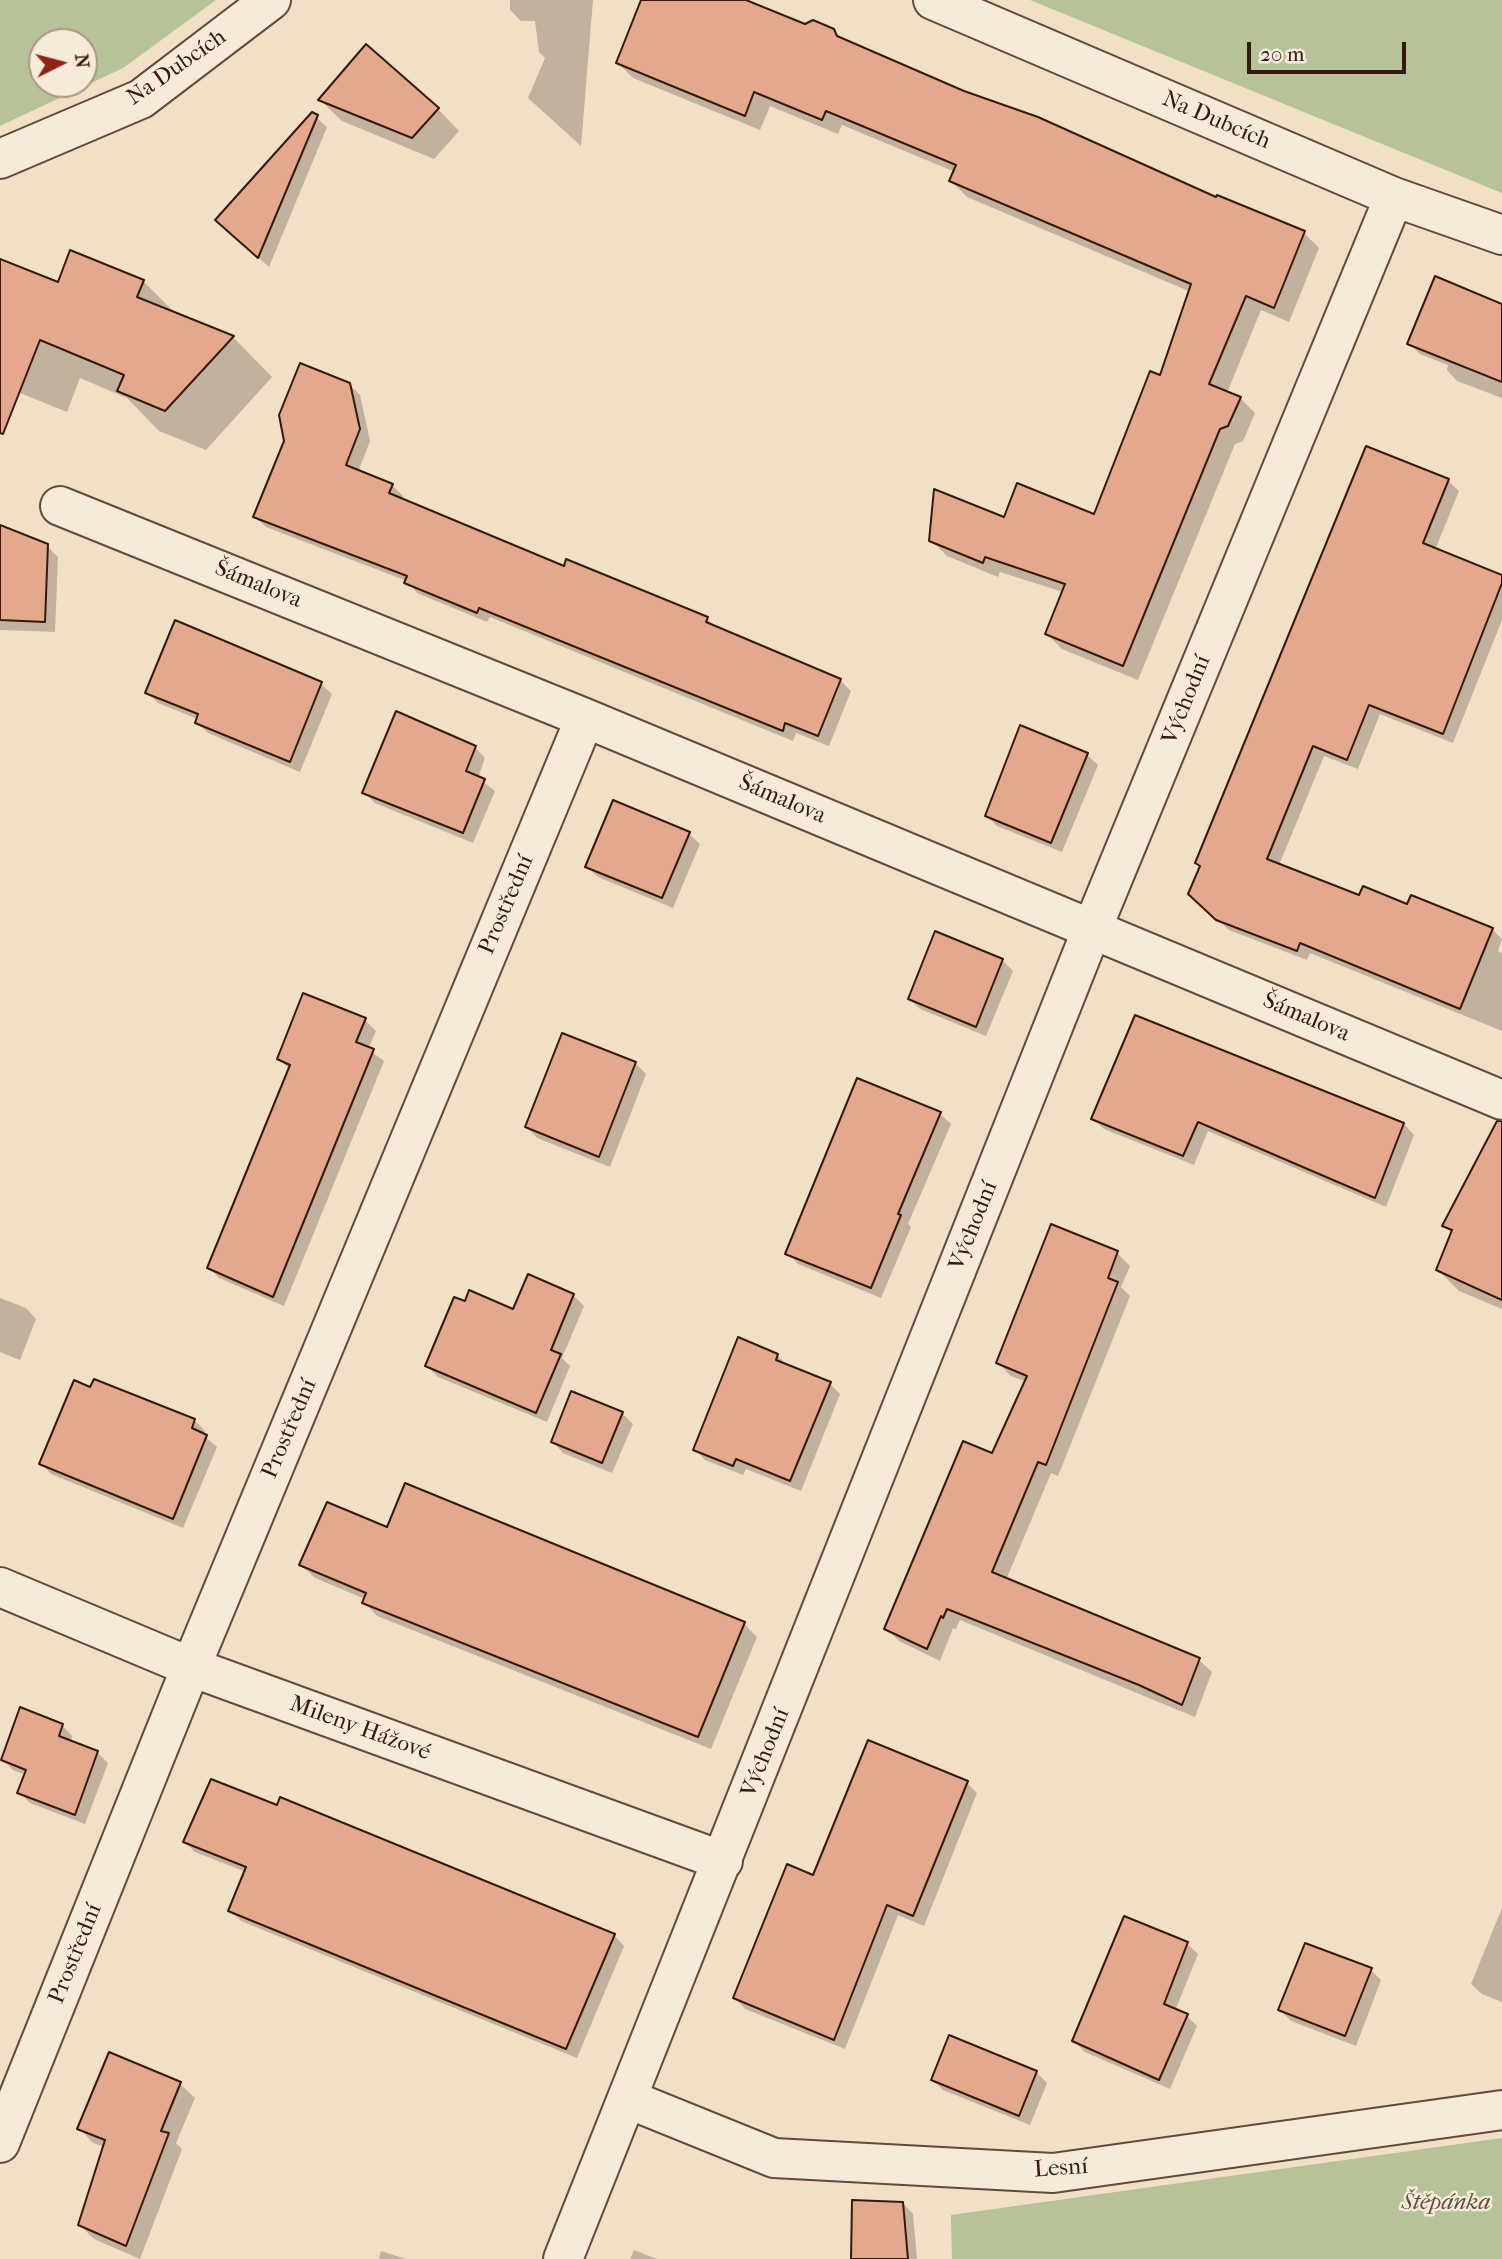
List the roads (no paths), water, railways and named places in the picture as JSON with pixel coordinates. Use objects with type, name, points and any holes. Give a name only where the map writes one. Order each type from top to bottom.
[{"type":"street","name":"Na Dubcích","points":[[0,159],[141,99],[271,0]]},
{"type":"street","name":"Na Dubcích","points":[[933,0],[1394,197],[1502,235]]},
{"type":"street","name":"Východní","points":[[563,2259],[1092,929],[1394,197]]},
{"type":"street","name":"Šámalova","points":[[60,506],[585,718],[1502,1100]]},
{"type":"street","name":"Prostřední","points":[[0,2143],[191,1667],[585,718]]},
{"type":"street","name":"Mileny Hážové","points":[[0,1587],[191,1667],[723,1861]]},
{"type":"street","name":"Lesní","points":[[628,2099],[774,2158],[1053,2173],[1502,2110]]},
{"type":"park label","name":"Štěpánka","points":[[1446,2203]]}]
